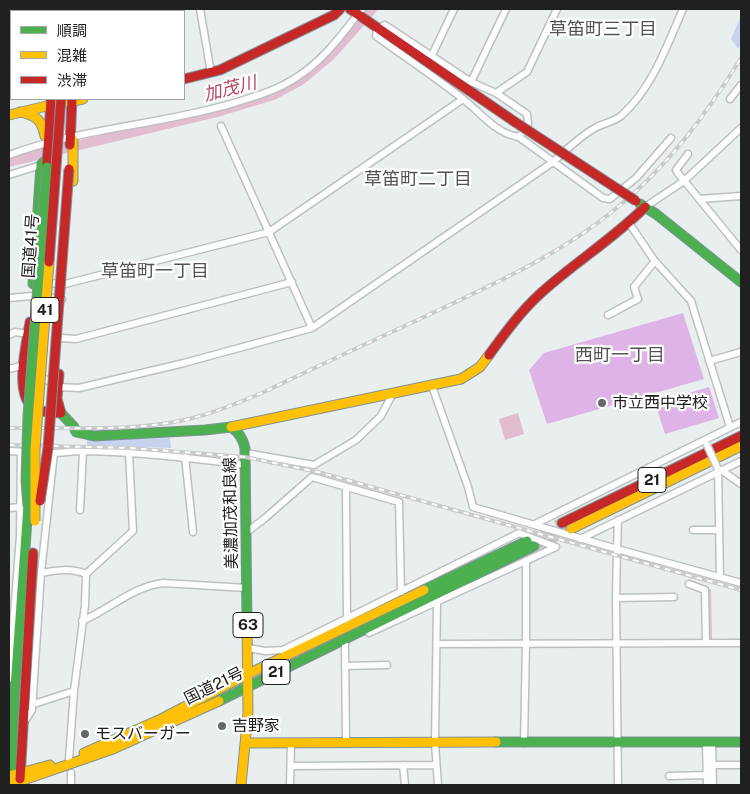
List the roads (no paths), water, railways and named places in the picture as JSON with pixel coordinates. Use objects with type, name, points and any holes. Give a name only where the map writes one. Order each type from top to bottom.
[{"type":"main road","points":[[185,79],[211,73],[334,15],[340,9]]},
{"type":"main road","points":[[358,12],[375,27],[515,122],[656,214],[741,282]]},
{"type":"main road","points":[[9,115],[55,100],[72,100]]},
{"type":"main road","points":[[55,100],[46,156],[23,386],[25,400],[32,408],[61,413]]},
{"type":"main road","name":"国道41号","points":[[14,781],[23,725],[28,578],[24,507],[55,100]]},
{"type":"main road","name":"国道41号","points":[[14,781],[11,703],[34,522],[35,449],[55,100]]},
{"type":"main road","points":[[72,100],[72,155],[58,409],[74,427],[76,432],[89,436],[231,427],[461,379],[480,367],[510,326],[541,293],[629,223],[645,207]]},
{"type":"main road","points":[[46,156],[62,108],[72,100]]},
{"type":"main road","points":[[20,112],[34,115],[44,126],[46,156],[28,416],[24,507]]},
{"type":"main road","points":[[34,522],[40,501],[48,448],[69,169],[72,155]]},
{"type":"main road","name":"美濃加茂和良線","points":[[231,427],[240,432],[246,453],[248,685],[241,785]]},
{"type":"main road","points":[[585,512],[648,477],[741,430]]},
{"type":"main road","name":"21","points":[[562,523],[741,436]]},
{"type":"main road","name":"21","points":[[741,446],[573,528],[602,518],[741,452]]},
{"type":"main road","name":"国道21号","points":[[530,543],[344,642],[248,685],[197,712],[113,750],[14,781],[161,719],[248,674],[530,543]]},
{"type":"main road","points":[[245,743],[741,742]]},
{"type":"street","points":[[200,9],[211,73]]},
{"type":"street","points":[[432,55],[454,9]]},
{"type":"street","points":[[471,82],[506,9]]},
{"type":"street","points":[[496,94],[527,72],[557,9]]},
{"type":"street","points":[[9,369],[21,366],[58,388],[79,388],[193,361],[312,328],[553,162],[575,142],[595,128],[621,116],[643,90],[661,60],[683,9]]},
{"type":"street","points":[[9,175],[72,140],[205,111],[257,97],[277,89],[298,77],[324,55],[358,12]]},
{"type":"street","points":[[519,137],[528,124],[527,114],[496,94],[471,82],[385,25],[375,27],[376,36],[463,99],[500,131],[510,136],[519,137],[603,198],[610,199],[636,178],[671,138]]},
{"type":"street","points":[[730,99],[741,85]]},
{"type":"street","points":[[33,282],[65,284],[270,232],[463,99]]},
{"type":"street","points":[[221,126],[312,328]]},
{"type":"street","points":[[645,207],[684,181],[741,128]]},
{"type":"street","points":[[9,154],[46,156]]},
{"type":"street","points":[[688,154],[676,170],[741,250]]},
{"type":"street","points":[[699,199],[741,196]]},
{"type":"street","points":[[629,223],[655,261],[690,301],[730,427]]},
{"type":"street","points":[[608,315],[638,299],[634,286],[655,261]]},
{"type":"street","points":[[9,335],[15,332],[29,331],[62,335],[76,339],[292,282]]},
{"type":"street","points":[[9,298],[32,296],[64,299]]},
{"type":"street","points":[[709,362],[741,352]]},
{"type":"street","points":[[432,386],[468,487],[473,507],[580,539],[741,583]]},
{"type":"street","points":[[246,453],[314,465],[356,440],[381,416],[393,393]]},
{"type":"street","points":[[535,524],[706,443],[741,422]]},
{"type":"street","points":[[706,443],[720,470],[720,577]]},
{"type":"street","points":[[9,451],[129,453],[185,457],[246,465]]},
{"type":"street","points":[[80,510],[83,451]]},
{"type":"street","points":[[9,679],[12,594],[18,565],[24,507],[21,452]]},
{"type":"street","points":[[23,725],[31,714],[41,573],[54,453]]},
{"type":"street","points":[[86,574],[133,531],[129,453]]},
{"type":"street","points":[[185,457],[193,532]]},
{"type":"street","points":[[580,539],[741,461]]},
{"type":"street","points":[[720,470],[741,484]]},
{"type":"street","points":[[246,532],[264,520],[312,477],[400,502],[400,592]]},
{"type":"street","points":[[346,488],[347,619]]},
{"type":"street","points":[[9,508],[24,507]]},
{"type":"street","points":[[618,520],[616,598],[618,785]]},
{"type":"street","points":[[693,530],[719,530]]},
{"type":"street","points":[[248,648],[265,651],[283,650],[519,533],[556,547],[437,602],[344,642],[346,742]]},
{"type":"street","points":[[524,743],[526,561]]},
{"type":"street","points":[[9,565],[18,565]]},
{"type":"street","points":[[41,573],[61,570],[78,571],[86,574]]},
{"type":"street","points":[[70,759],[74,691],[87,583],[86,574]]},
{"type":"street","points":[[82,621],[150,584],[163,583],[247,588]]},
{"type":"street","points":[[689,584],[705,590],[706,643]]},
{"type":"street","points":[[616,598],[674,597]]},
{"type":"street","points":[[437,602],[435,743],[438,785]]},
{"type":"street","points":[[437,644],[741,643]]},
{"type":"street","points":[[345,666],[387,665]]},
{"type":"street","points":[[32,703],[74,691]]},
{"type":"street","points":[[9,727],[12,737]]},
{"type":"street","points":[[290,785],[291,743]]},
{"type":"street","points":[[709,743],[713,765],[713,785]]},
{"type":"street","points":[[707,785],[709,743]]},
{"type":"street","points":[[403,765],[405,785]]},
{"type":"street","points":[[291,766],[436,765]]},
{"type":"street","points":[[713,765],[741,765]]},
{"type":"street","points":[[71,773],[71,785]]},
{"type":"street","points":[[669,776],[707,775]]},
{"type":"waterway","name":"加茂川","points":[[9,162],[217,112],[273,95],[301,80],[330,56],[372,9]]},
{"type":"waterway","points":[[710,590],[711,640]]},
{"type":"tunnel","points":[[527,541],[562,523]]},
{"type":"tunnel","points":[[534,546],[571,529]]},
{"type":"railway","points":[[9,428],[120,428],[163,424],[205,415],[264,392],[529,266],[572,241],[632,195],[684,140],[714,100],[741,58]]},
{"type":"railway","points":[[9,445],[130,448],[245,457],[318,472],[741,590]]},
{"type":"place","name":"市立西中学校","points":[[602,403]]},
{"type":"place","name":"吉野家","points":[[222,726]]},
{"type":"place","name":"モスバーガー","points":[[85,734]]},
{"type":"district","name":"草笛町三丁目","points":[[603,29]]},
{"type":"district","name":"草笛町二丁目","points":[[418,179]]},
{"type":"district","name":"草笛町一丁目","points":[[155,271]]},
{"type":"district","name":"西町一丁目","points":[[620,355]]}]
